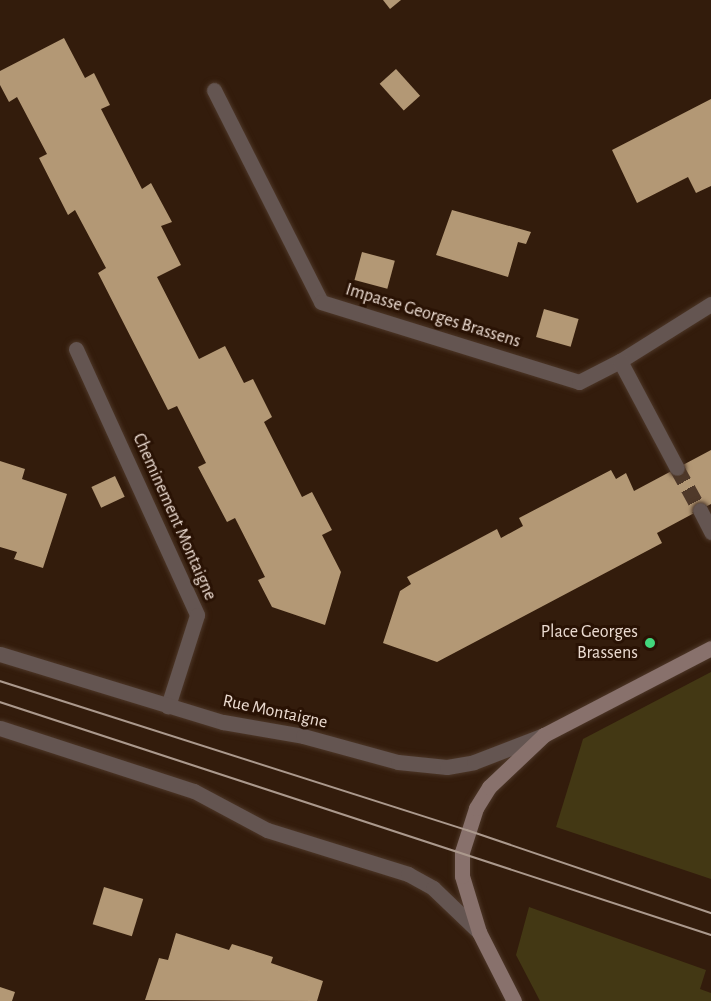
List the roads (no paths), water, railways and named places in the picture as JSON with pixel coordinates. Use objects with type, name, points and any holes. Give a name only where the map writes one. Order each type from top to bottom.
[{"type":"street","name":"Impasse Georges Brassens","points":[[214,90],[321,302],[579,382],[620,361],[711,304]]},
{"type":"street","name":"Cheminement Montaigne","points":[[76,349],[197,615],[168,706]]},
{"type":"street","points":[[620,361],[677,468]]},
{"type":"street","points":[[700,510],[711,532]]},
{"type":"street","points":[[514,1001],[479,932],[462,876],[467,830],[489,787],[544,735],[711,648]]},
{"type":"street","name":"Rue Montaigne","points":[[0,654],[168,706],[398,762],[447,767],[489,756],[544,735]]},
{"type":"street","points":[[0,728],[194,790],[267,830],[408,874],[433,888],[479,932]]},
{"type":"tunnel","points":[[677,468],[700,510]]},
{"type":"tram line","points":[[0,681],[467,830],[711,913]]},
{"type":"tram line","points":[[0,702],[711,935]]},
{"type":"place","name":"Place Georges Brassens","points":[[650,643]]}]
